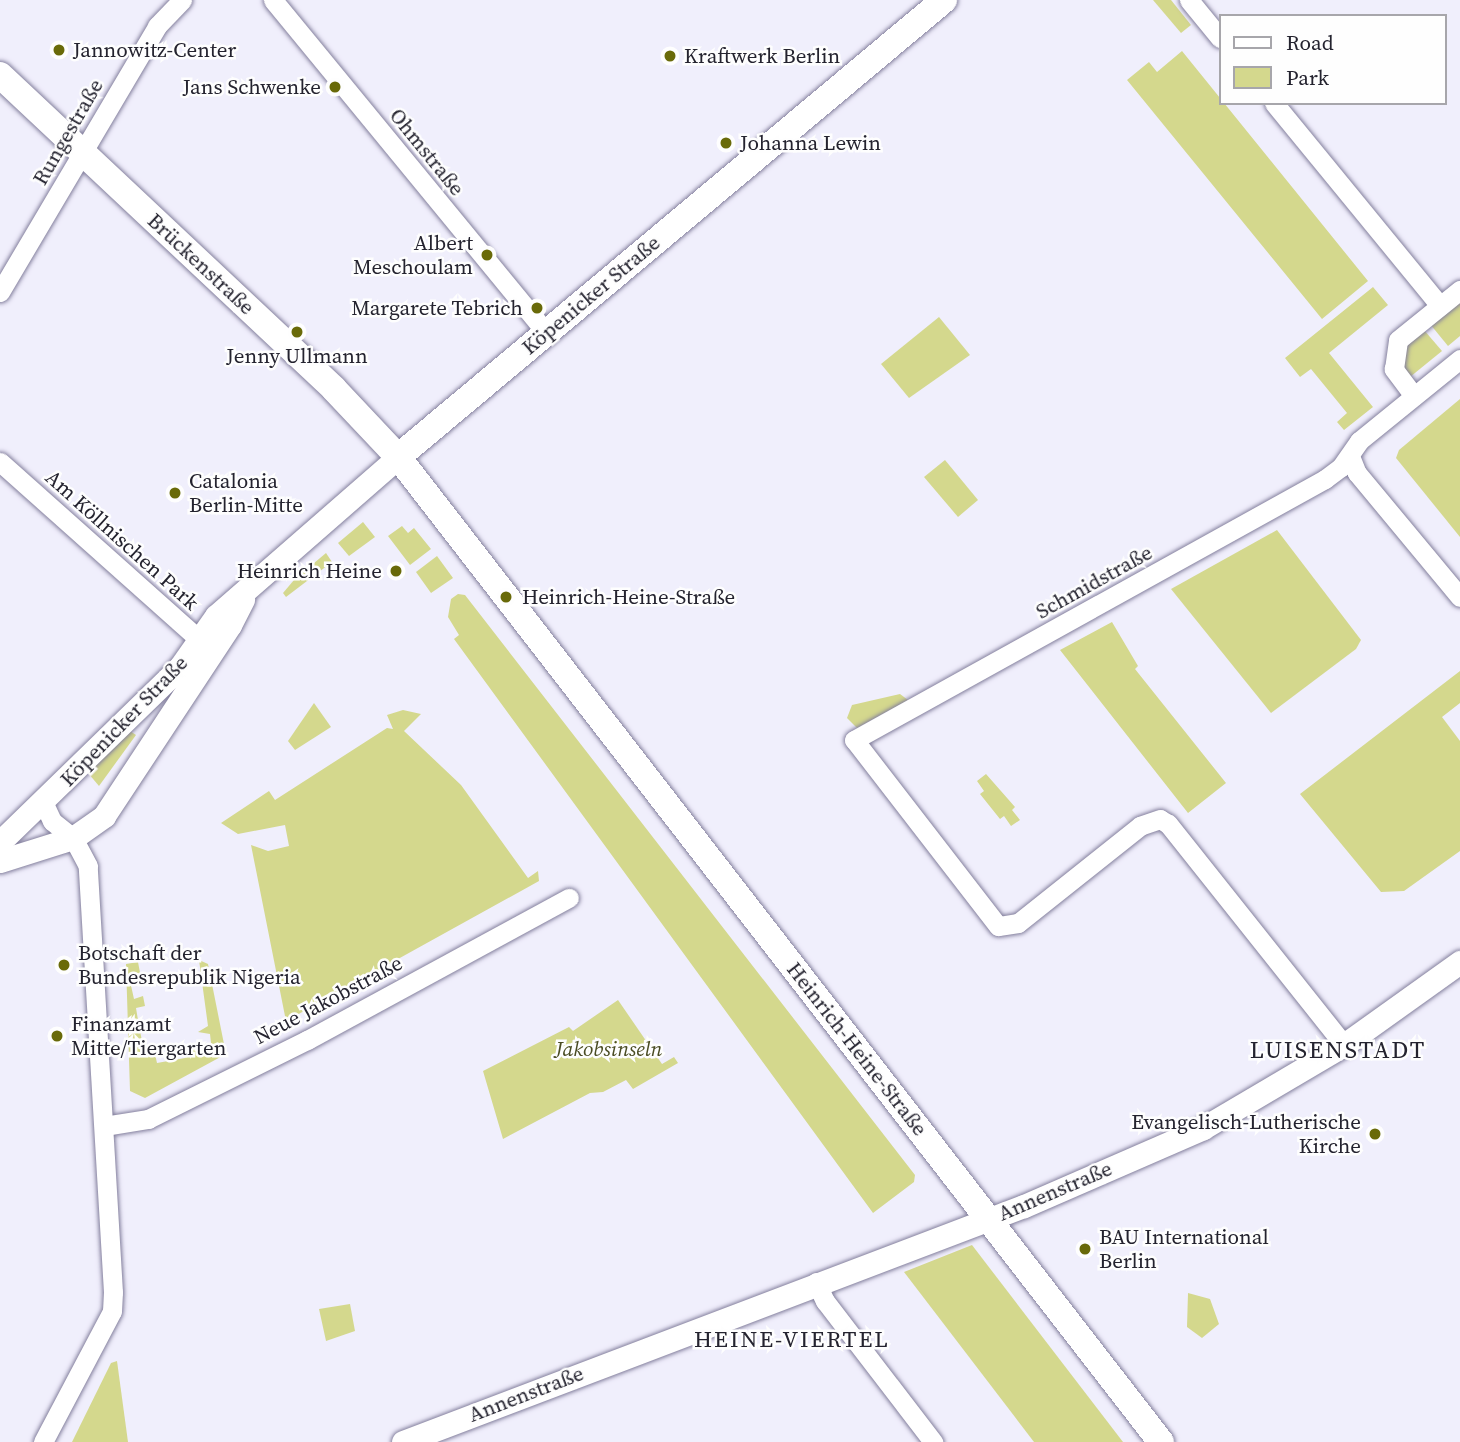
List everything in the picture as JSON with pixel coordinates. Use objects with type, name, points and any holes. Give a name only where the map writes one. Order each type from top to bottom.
[{"type":"main road","name":"Köpenicker Straße","points":[[398,457],[944,0]]},
{"type":"main road","name":"Brückenstraße","points":[[0,75],[334,389],[398,457]]},
{"type":"main road","name":"Heinrich-Heine-Straße","points":[[398,457],[1161,1442]]},
{"type":"street","name":"Rungestraße","points":[[0,292],[157,26],[182,0]]},
{"type":"street","name":"Ohmstraße","points":[[273,0],[546,332]]},
{"type":"street","points":[[1189,0],[1218,36]]},
{"type":"street","points":[[1276,105],[1440,306]]},
{"type":"street","points":[[1414,396],[1394,369],[1398,340],[1460,290]]},
{"type":"street","name":"Schmidstraße","points":[[1345,1045],[1176,832],[1160,820],[1140,826],[1018,922],[999,926],[990,919],[854,740],[1300,494],[1341,467],[1359,441],[1460,359]]},
{"type":"street","points":[[1350,456],[1357,473],[1460,597]]},
{"type":"street","name":"Köpenicker Straße","points":[[0,861],[73,838],[104,816],[206,646],[216,616],[244,596],[398,457]]},
{"type":"street","name":"Am Köllnischen Park","points":[[0,462],[206,646]]},
{"type":"street","name":"Köpenicker Straße","points":[[0,842],[44,804],[180,667],[206,646]]},
{"type":"street","points":[[43,1442],[112,1311],[88,866],[73,838],[52,821],[44,804]]},
{"type":"street","name":"Neue Jakobstraße","points":[[104,1126],[148,1118],[307,1040],[569,898]]},
{"type":"street","name":"Annenstraße","points":[[403,1442],[816,1282],[989,1219],[1203,1128],[1345,1045],[1460,962]]},
{"type":"street","points":[[816,1282],[825,1301],[933,1442]]},
{"type":"green space","points":[[1153,0],[1171,0],[1191,25],[1181,33]]},
{"type":"green space","points":[[1182,51],[1218,96],[1218,105],[1226,105],[1368,281],[1322,319],[1127,80],[1149,62],[1157,72]]},
{"type":"green space","points":[[1373,287],[1388,305],[1329,353],[1373,407],[1344,430],[1337,422],[1347,413],[1311,369],[1300,377],[1285,358]]},
{"type":"green space","points":[[1460,300],[1460,336],[1448,346],[1430,324]]},
{"type":"green space","points":[[939,317],[970,355],[909,398],[881,364]]},
{"type":"green space","points":[[1424,330],[1442,351],[1410,377],[1403,369],[1407,343]]},
{"type":"green space","points":[[1460,399],[1460,537],[1396,458],[1399,450]]},
{"type":"green space","points":[[945,460],[978,500],[958,517],[924,477]]},
{"type":"green space","points":[[363,522],[375,537],[349,556],[338,543]]},
{"type":"green space","points":[[402,526],[408,533],[414,528],[431,549],[410,565],[388,536]]},
{"type":"green space","points":[[1277,530],[1361,640],[1356,649],[1271,713],[1171,589]]},
{"type":"green space","points":[[326,553],[332,562],[286,597],[283,593],[294,580]]},
{"type":"green space","points":[[437,556],[453,578],[431,593],[416,572]]},
{"type":"green space","points":[[458,594],[465,595],[915,1175],[914,1182],[873,1213],[454,639],[459,635],[448,617],[451,599]]},
{"type":"green space","points":[[1112,622],[1138,666],[1135,669],[1226,783],[1188,813],[1060,650]]},
{"type":"green space","points":[[1460,671],[1460,703],[1442,717],[1460,741],[1460,851],[1404,891],[1381,892],[1300,794]]},
{"type":"green space","points":[[900,694],[908,700],[857,728],[847,718],[852,705]]},
{"type":"green space","points":[[314,703],[331,727],[295,750],[288,741]]},
{"type":"green space","points":[[403,710],[421,714],[404,731],[461,785],[528,878],[538,871],[539,881],[286,1021],[251,845],[268,851],[289,846],[285,825],[238,834],[221,823],[269,791],[275,800],[387,728],[393,729],[387,715]]},
{"type":"green space","points":[[130,731],[136,735],[99,786],[88,773]]},
{"type":"green space","points":[[986,774],[1015,807],[1012,810],[1020,820],[1011,826],[1004,816],[1000,819],[980,794],[984,791],[977,781]]},
{"type":"green space","points":[[199,960],[208,964],[226,1054],[145,1098],[130,1091],[126,964],[138,962],[141,978],[130,981],[134,999],[143,996],[145,1006],[136,1008],[145,1056],[155,1054],[157,1063],[185,1058],[184,1048],[194,1045],[197,1056],[203,1054],[203,1044],[211,1043],[210,1034],[198,1032],[208,1026]]},
{"type":"green space","name":"Jakobsinseln","points":[[618,1000],[662,1064],[674,1057],[678,1063],[633,1089],[626,1080],[603,1092],[590,1093],[503,1139],[483,1071],[569,1027],[573,1031]]},
{"type":"green space","points":[[972,1245],[1123,1442],[1034,1442],[904,1272]]},
{"type":"green space","points":[[1188,1293],[1210,1299],[1219,1324],[1202,1338],[1187,1327]]},
{"type":"green space","points":[[350,1304],[355,1331],[326,1341],[319,1309]]},
{"type":"green space","points":[[117,1361],[128,1442],[72,1442],[111,1363]]},
{"type":"place","name":"Jannowitz-Center","points":[[59,50]]},
{"type":"place","name":"Kraftwerk Berlin","points":[[670,56]]},
{"type":"place","name":"Jans Schwenke","points":[[335,87]]},
{"type":"place","name":"Johanna Lewin","points":[[726,143]]},
{"type":"place","name":"Albert Meschoulam","points":[[487,255]]},
{"type":"place","name":"Margarete Tebrich","points":[[537,308]]},
{"type":"place","name":"Jenny Ullmann","points":[[297,332]]},
{"type":"place","name":"Catalonia Berlin-Mitte","points":[[175,493]]},
{"type":"place","name":"Heinrich Heine","points":[[396,571]]},
{"type":"place","name":"Heinrich-Heine-Straße","points":[[506,597]]},
{"type":"place","name":"Botschaft der Bundesrepublik Nigeria","points":[[64,965]]},
{"type":"place","name":"Finanzamt Mitte/Tiergarten","points":[[57,1036]]},
{"type":"place","name":"Evangelisch-Lutherische Kirche","points":[[1375,1134]]},
{"type":"place","name":"BAU International Berlin","points":[[1085,1249]]},
{"type":"district","name":"LUISENSTADT","points":[[1338,1050]]},
{"type":"district","name":"HEINE-VIERTEL","points":[[792,1339]]}]
